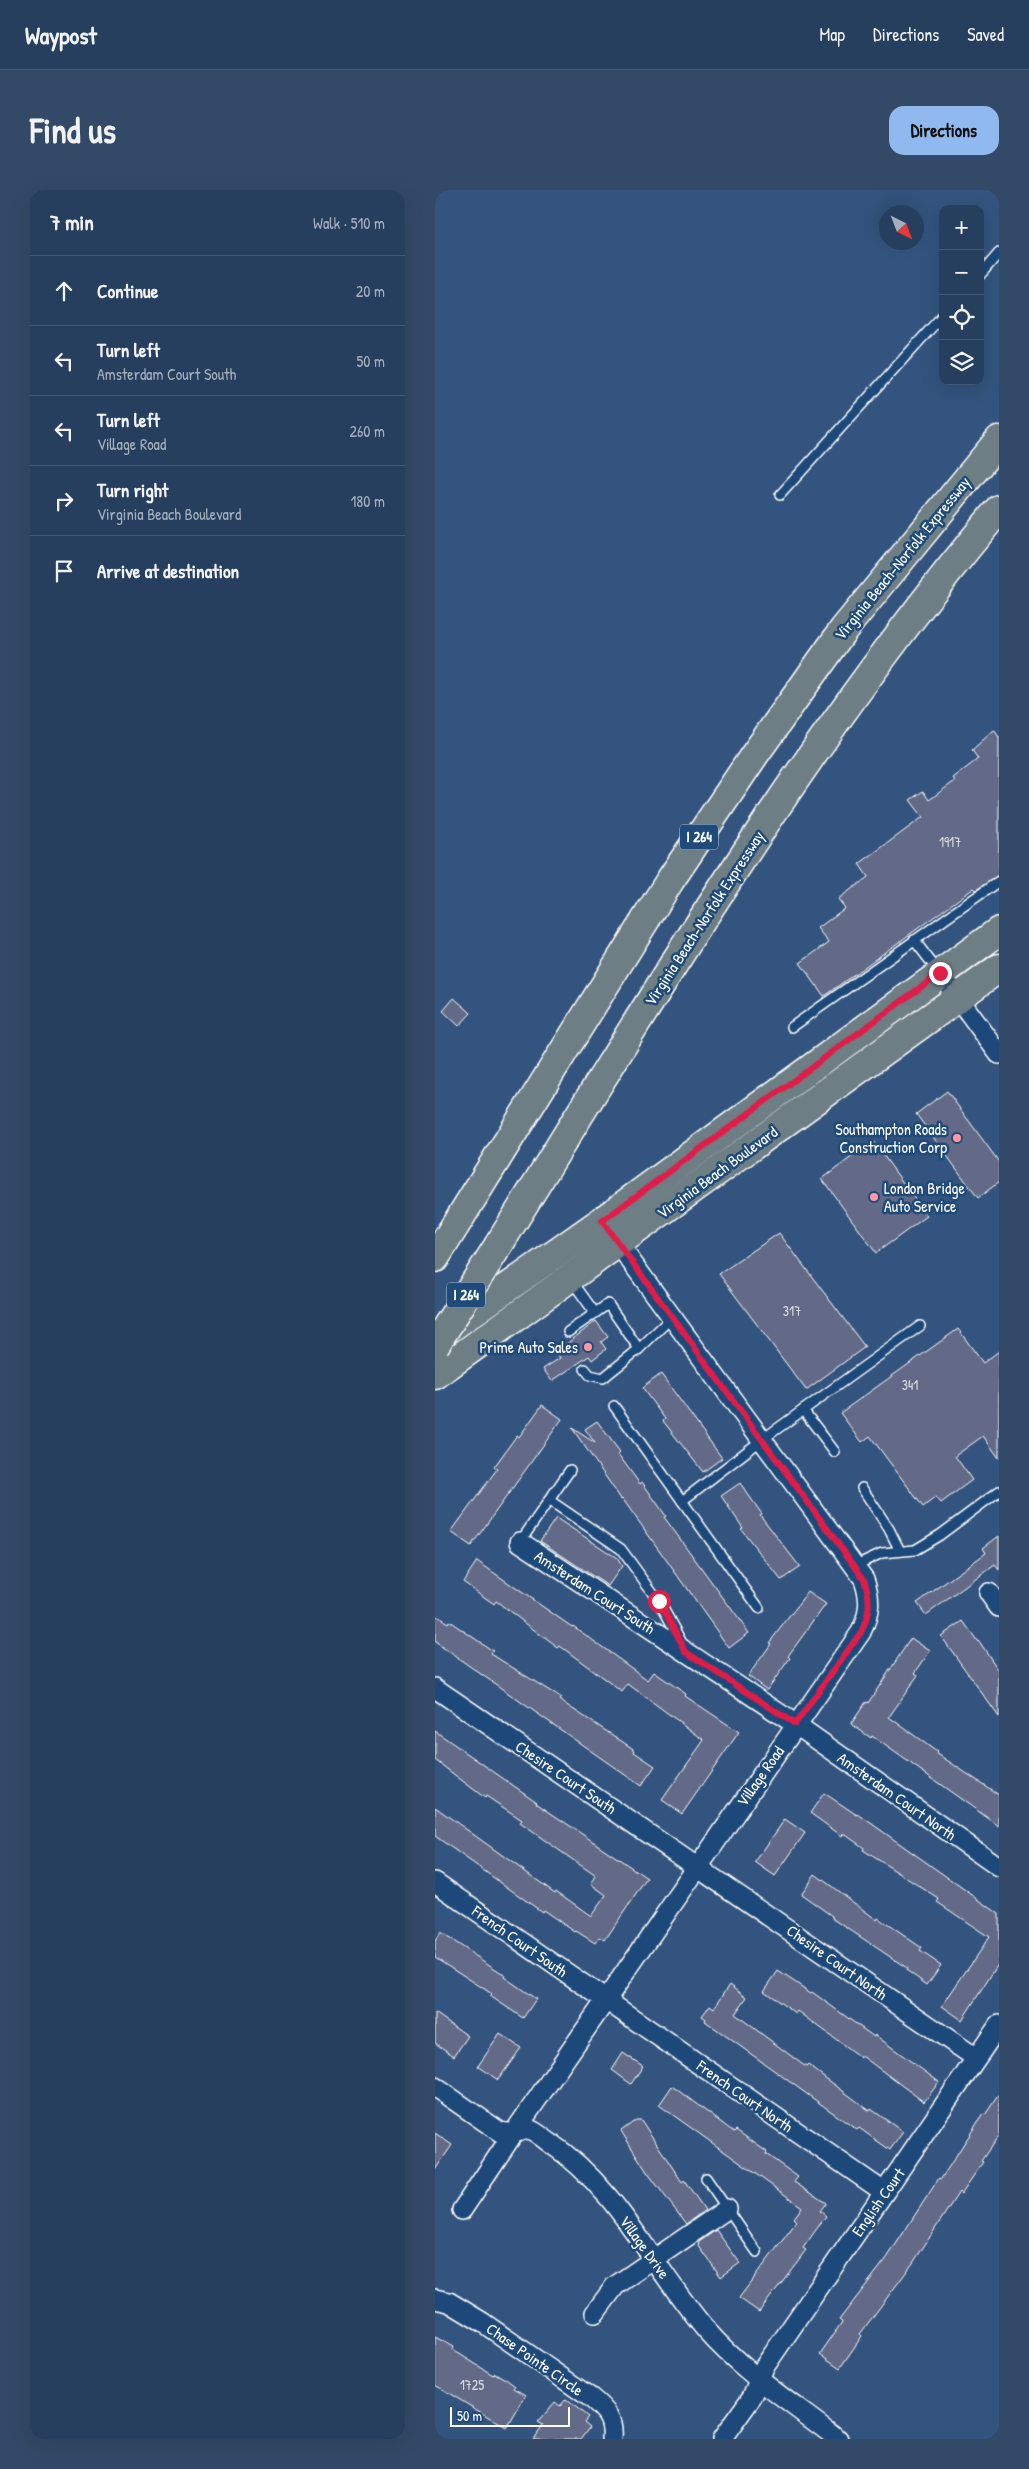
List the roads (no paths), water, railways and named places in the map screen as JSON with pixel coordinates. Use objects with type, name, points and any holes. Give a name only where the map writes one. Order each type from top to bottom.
[{"type":"main road","name":"Virginia Beach-Norfolk Expressway","points":[[435,1258],[669,882],[755,754],[844,629],[999,440]]},
{"type":"main road","name":"Virginia Beach-Norfolk Expressway","points":[[435,1345],[720,890],[799,772],[951,567],[999,509]]},
{"type":"main road","name":"Virginia Beach Boulevard","points":[[435,1339],[602,1221],[999,931]]},
{"type":"main road","name":"Virginia Beach Boulevard","points":[[435,1375],[999,968]]},
{"type":"street","points":[[940,973],[999,1054]]},
{"type":"street","name":"Village Road","points":[[513,2134],[795,1724],[861,1632],[867,1620],[870,1606],[869,1592],[864,1579],[602,1221]]},
{"type":"street","name":"Amsterdam Court South","points":[[520,1542],[795,1724]]},
{"type":"street","name":"Chesire Court South","points":[[435,1688],[697,1866]]},
{"type":"street","name":"Amsterdam Court North","points":[[795,1724],[999,1867]]},
{"type":"street","name":"Chesire Court North","points":[[697,1866],[976,2058]]},
{"type":"street","name":"French Court South","points":[[435,1882],[605,2000]]},
{"type":"street","name":"French Court North","points":[[605,2000],[884,2192]]},
{"type":"street","name":"English Court","points":[[722,2439],[752,2397],[765,2366],[999,2025]]},
{"type":"street","points":[[435,2087],[501,2132],[513,2134],[462,2210]]},
{"type":"street","name":"Village Drive","points":[[513,2134],[524,2129],[531,2130],[558,2148],[583,2169],[605,2193],[707,2331],[759,2379],[838,2439]]},
{"type":"street","points":[[595,2313],[615,2286],[727,2209]]},
{"type":"street","name":"Chase Pointe Circle","points":[[435,2299],[449,2302],[482,2322],[543,2362],[591,2398],[611,2418],[612,2439]]},
{"type":"lane","points":[[984,270],[999,253]]},
{"type":"lane","points":[[779,495],[939,319]]},
{"type":"lane","points":[[792,1027],[999,881]]},
{"type":"lane","points":[[914,940],[940,973]]},
{"type":"lane","points":[[570,1278],[595,1313]]},
{"type":"lane","points":[[568,1332],[608,1304],[639,1349]]},
{"type":"lane","points":[[585,1369],[590,1375],[603,1378],[639,1349],[672,1316]]},
{"type":"lane","points":[[682,1501],[763,1439],[920,1326]]},
{"type":"lane","points":[[614,1406],[759,1608]]},
{"type":"lane","points":[[803,1410],[835,1452]]},
{"type":"lane","points":[[520,1542],[570,1470]]},
{"type":"lane","points":[[862,1488],[889,1529],[900,1551]]},
{"type":"lane","points":[[854,1566],[882,1553],[915,1550],[940,1535],[999,1491]]},
{"type":"lane","points":[[549,1500],[621,1548],[659,1601],[686,1652]]},
{"type":"lane","points":[[706,2178],[757,2252]]},
{"type":"place","name":"Southampton Roads Construction Corp","points":[[957,1138]]},
{"type":"place","name":"London Bridge Auto Service","points":[[874,1197]]},
{"type":"place","name":"Prime Auto Sales","points":[[588,1347]]}]
